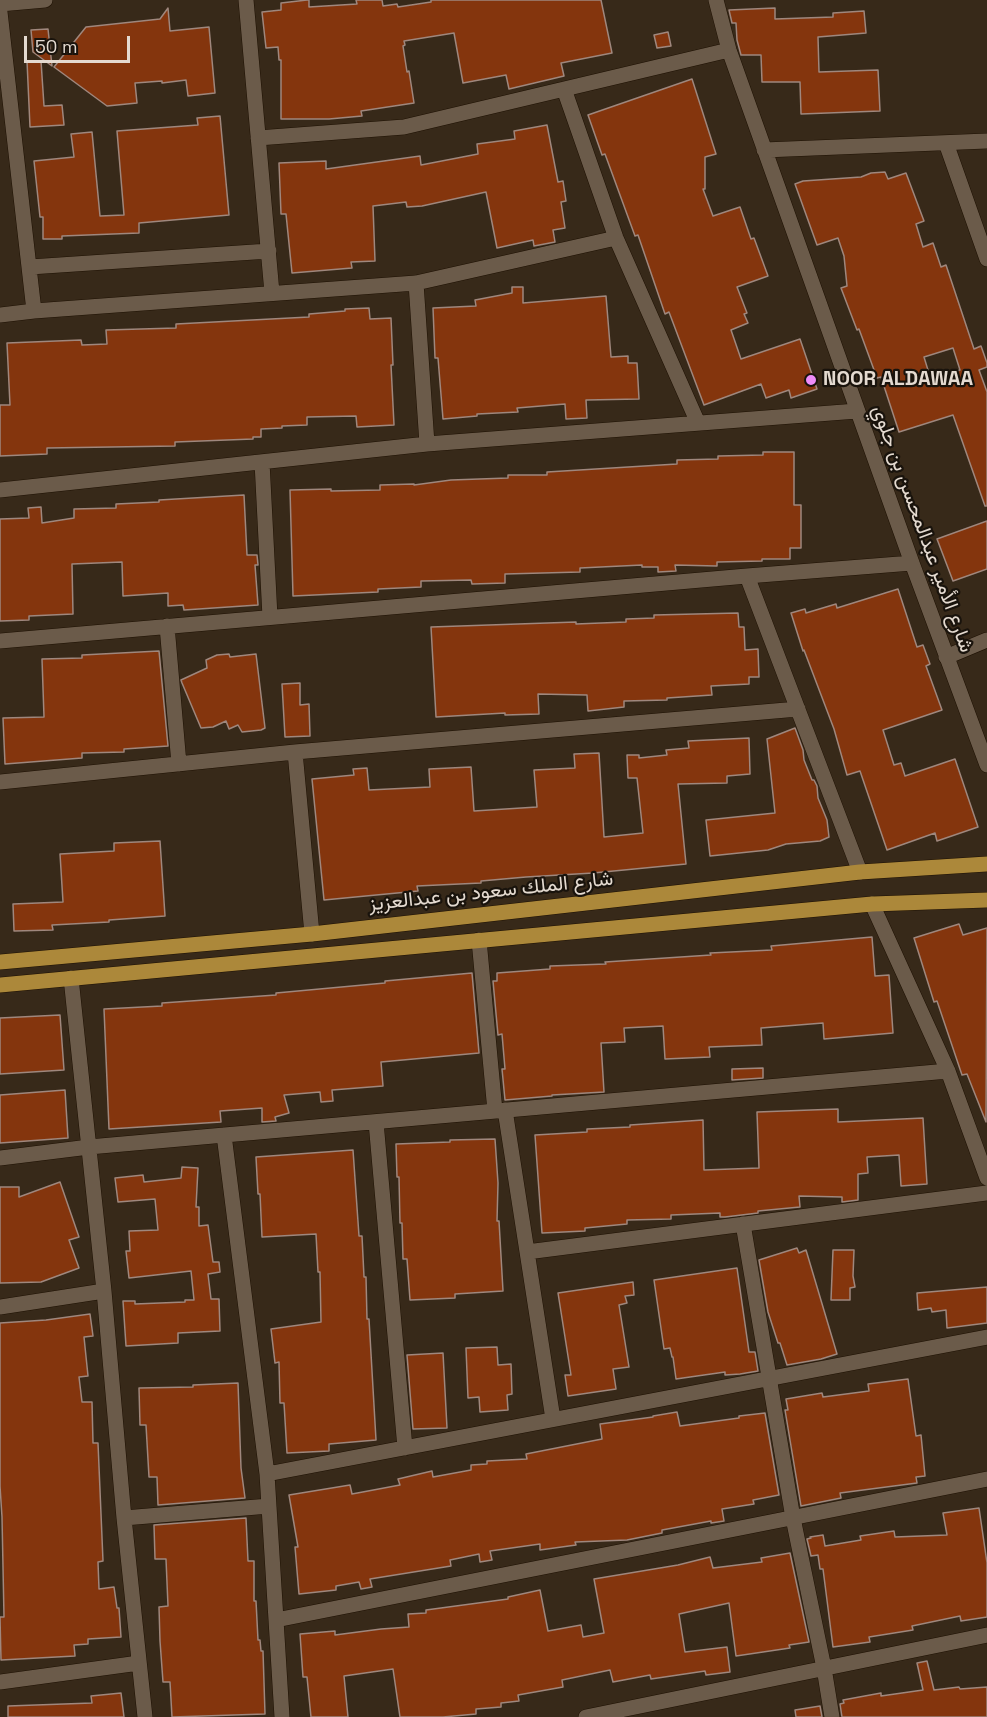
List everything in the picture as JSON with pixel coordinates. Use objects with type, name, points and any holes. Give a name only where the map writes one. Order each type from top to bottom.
[{"type":"main road","name":"شارع الملك سعود بن عبدالعزيز","points":[[0,962],[312,934],[860,872],[987,864]]},
{"type":"main road","points":[[0,985],[872,904],[987,900]]},
{"type":"street","points":[[0,4],[45,0]]},
{"type":"street","points":[[246,0],[272,293]]},
{"type":"street","name":"شارع الأمير عبدالمحسن بن جلوي","points":[[716,0],[729,50],[764,150],[946,657],[981,736],[987,765]]},
{"type":"street","points":[[0,12],[34,311]]},
{"type":"street","points":[[258,138],[404,127],[729,50]]},
{"type":"street","points":[[564,89],[616,237],[698,423]]},
{"type":"street","points":[[764,150],[987,141]]},
{"type":"street","points":[[946,143],[987,259]]},
{"type":"street","points":[[0,315],[416,283],[616,237]]},
{"type":"street","points":[[30,267],[268,251]]},
{"type":"street","points":[[416,283],[427,444]]},
{"type":"street","points":[[0,490],[427,444],[857,411]]},
{"type":"street","points":[[262,462],[270,617]]},
{"type":"street","points":[[0,641],[912,563]]},
{"type":"street","points":[[747,576],[860,872]]},
{"type":"street","points":[[166,626],[179,764]]},
{"type":"street","points":[[946,657],[987,640]]},
{"type":"street","points":[[0,782],[295,752],[798,709]]},
{"type":"street","points":[[295,752],[312,934]]},
{"type":"street","points":[[872,904],[948,1071],[987,1178]]},
{"type":"street","points":[[479,940],[500,1111],[527,1252],[553,1419]]},
{"type":"street","points":[[71,978],[146,1717]]},
{"type":"street","points":[[0,1158],[89,1147],[948,1071]]},
{"type":"street","points":[[376,1122],[405,1448]]},
{"type":"street","points":[[224,1135],[267,1474],[282,1717]]},
{"type":"street","points":[[527,1252],[987,1193]]},
{"type":"street","points":[[742,1224],[793,1518],[832,1717]]},
{"type":"street","points":[[0,1307],[104,1290]]},
{"type":"street","points":[[267,1474],[987,1336]]},
{"type":"street","points":[[276,1620],[987,1479]]},
{"type":"street","points":[[124,1518],[269,1506]]},
{"type":"street","points":[[586,1717],[987,1635]]},
{"type":"street","points":[[0,1682],[139,1663]]},
{"type":"building","points":[[309,0],[309,7],[357,4],[356,0],[382,0],[383,6],[397,4],[398,7],[431,2],[431,0],[601,0],[612,53],[561,63],[564,76],[509,89],[506,75],[463,83],[454,33],[404,41],[407,72],[409,71],[414,103],[361,111],[362,116],[281,119],[281,60],[279,60],[278,47],[266,48],[262,12],[281,10],[281,3]]},
{"type":"building","points":[[168,8],[170,31],[209,27],[215,93],[188,96],[186,80],[135,83],[137,103],[107,106],[54,67],[86,27],[160,19]]},
{"type":"building","points":[[775,8],[775,19],[833,17],[833,13],[864,11],[866,33],[818,37],[819,72],[878,70],[880,111],[801,114],[800,82],[762,82],[761,55],[741,55],[736,23],[732,23],[729,10]]},
{"type":"building","points":[[48,29],[52,66],[33,52],[31,30]]},
{"type":"building","points":[[668,32],[671,46],[657,48],[654,35]]},
{"type":"building","points":[[27,61],[41,61],[44,106],[62,105],[64,125],[30,127]]},
{"type":"building","points":[[692,79],[716,154],[705,157],[705,189],[703,189],[713,216],[740,207],[751,239],[754,238],[768,276],[737,287],[747,313],[744,314],[748,323],[731,330],[741,359],[800,339],[817,389],[791,398],[789,390],[766,398],[761,384],[704,405],[669,312],[665,314],[638,235],[635,236],[588,115]]},
{"type":"building","points":[[220,116],[229,215],[139,223],[139,233],[62,236],[62,239],[43,239],[43,217],[40,217],[34,161],[74,157],[71,134],[92,132],[100,216],[124,215],[117,131],[198,125],[197,118]]},
{"type":"building","points":[[547,125],[558,182],[563,181],[566,201],[561,202],[565,228],[553,230],[555,242],[534,246],[533,240],[497,248],[486,192],[422,206],[407,207],[406,202],[373,206],[375,261],[351,262],[352,268],[292,273],[286,214],[281,214],[279,163],[326,161],[326,169],[420,156],[421,165],[478,154],[477,144],[515,139],[514,131]]},
{"type":"building","points":[[885,172],[888,179],[906,173],[924,221],[916,224],[923,247],[933,243],[941,267],[946,265],[974,349],[981,346],[987,363],[987,367],[979,370],[987,392],[987,506],[985,506],[953,415],[899,432],[881,377],[877,378],[841,288],[847,286],[844,256],[838,238],[817,245],[795,184],[803,181],[861,177],[871,173]],"holes":[[[953,348],[960,370],[931,380],[924,357]]]},
{"type":"building","points":[[512,287],[523,287],[523,303],[606,296],[611,357],[628,356],[628,363],[637,363],[639,399],[586,400],[587,418],[566,419],[565,404],[517,408],[518,412],[477,414],[477,416],[443,419],[438,358],[435,358],[433,308],[476,306],[475,300],[512,293]]},
{"type":"building","points":[[369,308],[370,319],[391,318],[394,425],[357,427],[356,416],[307,417],[307,425],[261,429],[261,437],[253,437],[253,439],[175,442],[175,446],[47,448],[47,454],[0,456],[0,405],[10,405],[7,343],[81,340],[82,345],[107,344],[106,330],[176,328],[176,324],[309,317],[309,314]]},
{"type":"building","points":[[763,452],[794,452],[794,505],[801,505],[801,548],[790,548],[790,559],[717,562],[717,566],[675,565],[676,571],[658,572],[658,567],[642,567],[642,565],[580,568],[580,572],[505,574],[505,583],[472,584],[471,580],[421,581],[421,587],[378,589],[378,592],[293,596],[290,490],[380,490],[380,485],[414,485],[451,480],[508,478],[508,475],[547,475],[547,472],[677,464],[677,460],[763,455]]},
{"type":"building","points":[[244,495],[247,555],[257,555],[258,565],[255,565],[258,605],[184,610],[183,605],[168,606],[168,593],[123,596],[122,562],[72,564],[73,614],[29,616],[29,620],[0,621],[0,519],[29,518],[28,508],[41,507],[42,523],[74,518],[74,509],[116,508],[116,504]]},
{"type":"building","points":[[987,521],[987,569],[953,581],[937,539]]},
{"type":"building","points":[[898,589],[917,647],[923,645],[930,664],[926,666],[942,710],[883,730],[894,765],[901,763],[905,776],[955,759],[978,827],[937,841],[935,833],[887,850],[860,771],[847,775],[834,729],[803,651],[791,613],[805,609],[806,613],[836,604],[837,608]]},
{"type":"building","points":[[738,613],[739,627],[744,627],[745,650],[758,649],[759,677],[749,677],[749,684],[711,686],[712,695],[667,698],[667,700],[624,701],[624,707],[588,711],[587,695],[538,694],[539,714],[505,715],[505,713],[436,717],[431,627],[626,622],[626,619],[654,618],[654,615]]},
{"type":"building","points":[[159,651],[168,746],[124,749],[124,752],[82,753],[82,758],[5,764],[3,718],[44,717],[42,659]]},
{"type":"building","points":[[229,654],[230,657],[256,654],[265,728],[261,730],[242,732],[238,725],[229,729],[226,721],[213,727],[201,728],[182,683],[181,680],[207,668],[206,660],[217,655]]},
{"type":"building","points":[[300,683],[300,705],[309,704],[310,736],[285,737],[282,684]]},
{"type":"building","points":[[795,728],[804,760],[817,786],[818,798],[827,820],[829,837],[820,841],[786,844],[768,850],[710,856],[706,820],[775,813],[767,739]]},
{"type":"building","points":[[749,738],[750,774],[727,776],[727,783],[678,784],[686,864],[481,881],[481,883],[417,886],[418,891],[324,900],[312,779],[354,775],[353,769],[367,768],[369,790],[430,787],[429,769],[471,767],[474,811],[537,807],[534,770],[575,768],[574,754],[599,753],[604,837],[643,833],[637,778],[628,778],[627,755],[639,755],[639,758],[667,755],[666,750],[689,748],[688,741]]},
{"type":"building","points":[[160,841],[165,916],[52,925],[53,930],[14,931],[13,904],[63,902],[60,854],[114,851],[114,843]]},
{"type":"building","points":[[959,924],[963,935],[987,928],[986,1122],[967,1074],[962,1075],[937,1001],[934,1002],[914,938]]},
{"type":"building","points":[[872,937],[875,976],[889,975],[893,1033],[824,1039],[823,1023],[761,1028],[762,1045],[709,1047],[710,1057],[665,1059],[663,1026],[624,1028],[625,1042],[601,1043],[604,1092],[505,1100],[502,1034],[498,1035],[493,981],[497,981],[497,973],[550,969],[550,966],[606,964],[605,962],[772,950],[771,946]]},
{"type":"building","points":[[472,973],[479,1053],[381,1062],[383,1086],[332,1090],[333,1101],[321,1102],[320,1092],[284,1095],[289,1113],[275,1117],[276,1121],[262,1122],[262,1108],[220,1111],[221,1122],[109,1129],[104,1009],[276,995],[276,993]]},
{"type":"building","points":[[60,1015],[64,1070],[0,1074],[0,1018]]},
{"type":"building","points":[[763,1068],[763,1078],[732,1080],[732,1069]]},
{"type":"building","points":[[65,1090],[68,1138],[0,1143],[0,1095]]},
{"type":"building","points":[[838,1109],[838,1122],[923,1118],[927,1184],[901,1186],[899,1155],[867,1157],[868,1173],[858,1174],[858,1200],[842,1202],[842,1197],[799,1196],[800,1207],[725,1217],[720,1217],[720,1213],[671,1215],[671,1219],[627,1220],[627,1224],[585,1228],[585,1231],[542,1233],[535,1135],[703,1120],[704,1170],[759,1168],[757,1112]]},
{"type":"building","points":[[495,1139],[498,1183],[497,1221],[499,1221],[503,1291],[455,1294],[455,1298],[410,1300],[407,1259],[403,1259],[396,1144]]},
{"type":"building","points":[[353,1150],[359,1236],[362,1236],[364,1277],[366,1277],[376,1440],[329,1444],[329,1451],[287,1453],[284,1403],[280,1403],[279,1362],[275,1363],[271,1329],[321,1322],[320,1272],[318,1272],[316,1234],[262,1237],[256,1157]]},
{"type":"building","points":[[182,1167],[198,1168],[196,1207],[199,1207],[199,1226],[208,1225],[213,1262],[219,1262],[220,1272],[208,1274],[211,1299],[219,1299],[220,1331],[178,1333],[178,1343],[126,1346],[123,1301],[135,1301],[135,1304],[194,1300],[191,1271],[129,1278],[126,1251],[130,1251],[129,1231],[158,1230],[155,1199],[118,1202],[115,1178],[143,1175],[144,1182],[181,1178]]},
{"type":"building","points":[[60,1182],[79,1237],[69,1240],[79,1268],[41,1282],[0,1283],[0,1187],[19,1187],[19,1197]]},
{"type":"building","points":[[797,1248],[799,1253],[806,1250],[837,1354],[787,1365],[768,1312],[759,1260]]},
{"type":"building","points":[[833,1250],[854,1250],[855,1287],[850,1288],[850,1300],[831,1300]]},
{"type":"building","points":[[737,1268],[749,1352],[755,1352],[758,1371],[725,1375],[725,1372],[676,1379],[670,1348],[664,1349],[654,1280]]},
{"type":"building","points":[[633,1282],[634,1295],[625,1296],[627,1303],[619,1305],[629,1367],[613,1369],[616,1389],[568,1396],[565,1375],[571,1375],[558,1293]]},
{"type":"building","points":[[987,1287],[987,1323],[947,1328],[946,1310],[932,1312],[931,1308],[918,1310],[917,1293]]},
{"type":"building","points":[[90,1314],[93,1336],[84,1337],[88,1376],[79,1377],[82,1402],[92,1402],[93,1443],[98,1443],[103,1561],[98,1562],[99,1589],[114,1587],[117,1608],[119,1608],[121,1637],[88,1639],[88,1644],[74,1645],[75,1656],[1,1660],[0,1617],[4,1617],[0,1486],[0,1323]]},
{"type":"building","points":[[497,1347],[498,1365],[511,1364],[512,1394],[507,1395],[508,1410],[480,1412],[479,1397],[468,1398],[466,1348]]},
{"type":"building","points":[[443,1353],[447,1428],[413,1429],[407,1355]]},
{"type":"building","points":[[908,1379],[916,1436],[921,1435],[925,1476],[916,1477],[917,1483],[840,1493],[841,1498],[801,1506],[785,1410],[788,1410],[786,1399],[822,1393],[823,1397],[869,1391],[868,1384]]},
{"type":"building","points":[[238,1383],[241,1468],[245,1498],[158,1505],[157,1477],[149,1477],[146,1425],[140,1425],[139,1388]]},
{"type":"building","points":[[677,1412],[680,1426],[765,1413],[779,1495],[753,1500],[754,1504],[722,1509],[724,1521],[711,1523],[711,1521],[662,1530],[662,1533],[627,1540],[575,1542],[576,1545],[540,1550],[540,1544],[490,1551],[492,1560],[480,1562],[479,1554],[450,1560],[451,1566],[370,1579],[372,1587],[361,1589],[359,1582],[336,1586],[336,1590],[299,1594],[295,1547],[298,1547],[289,1495],[350,1485],[352,1494],[400,1485],[398,1479],[432,1471],[433,1477],[471,1470],[471,1465],[487,1464],[487,1461],[527,1459],[526,1454],[602,1439],[600,1424]]},
{"type":"building","points":[[979,1508],[987,1563],[987,1617],[961,1621],[960,1616],[912,1626],[913,1630],[869,1637],[870,1642],[833,1647],[823,1569],[820,1569],[818,1555],[811,1556],[807,1539],[823,1535],[825,1546],[861,1540],[860,1536],[894,1531],[895,1537],[947,1535],[943,1513]]},
{"type":"building","points":[[246,1518],[248,1561],[254,1561],[254,1601],[256,1601],[258,1640],[260,1640],[261,1651],[263,1651],[265,1714],[172,1717],[170,1682],[163,1682],[160,1641],[159,1607],[168,1606],[166,1559],[155,1559],[154,1525]]},
{"type":"building","points":[[790,1553],[809,1642],[789,1645],[790,1648],[736,1656],[729,1603],[679,1614],[685,1652],[727,1647],[730,1672],[706,1675],[705,1671],[651,1679],[650,1675],[613,1682],[610,1670],[562,1680],[563,1687],[518,1695],[519,1701],[501,1703],[501,1707],[476,1709],[476,1714],[400,1717],[393,1669],[344,1676],[348,1717],[311,1717],[307,1677],[303,1677],[300,1634],[335,1631],[335,1635],[409,1627],[408,1614],[508,1599],[508,1597],[540,1590],[548,1631],[581,1625],[583,1637],[604,1633],[594,1579],[678,1565],[710,1557],[713,1568],[762,1562],[761,1558]]},
{"type":"building","points":[[927,1661],[934,1690],[987,1687],[987,1717],[842,1717],[840,1704],[844,1703],[843,1700],[881,1693],[881,1696],[923,1690],[917,1663]]},
{"type":"building","points":[[121,1693],[124,1717],[8,1717],[8,1706],[92,1703],[91,1696]]},
{"type":"building","points":[[820,1706],[822,1717],[796,1717],[795,1710]]},
{"type":"place","name":"NOOR ALDAWAA","points":[[811,380]]}]
